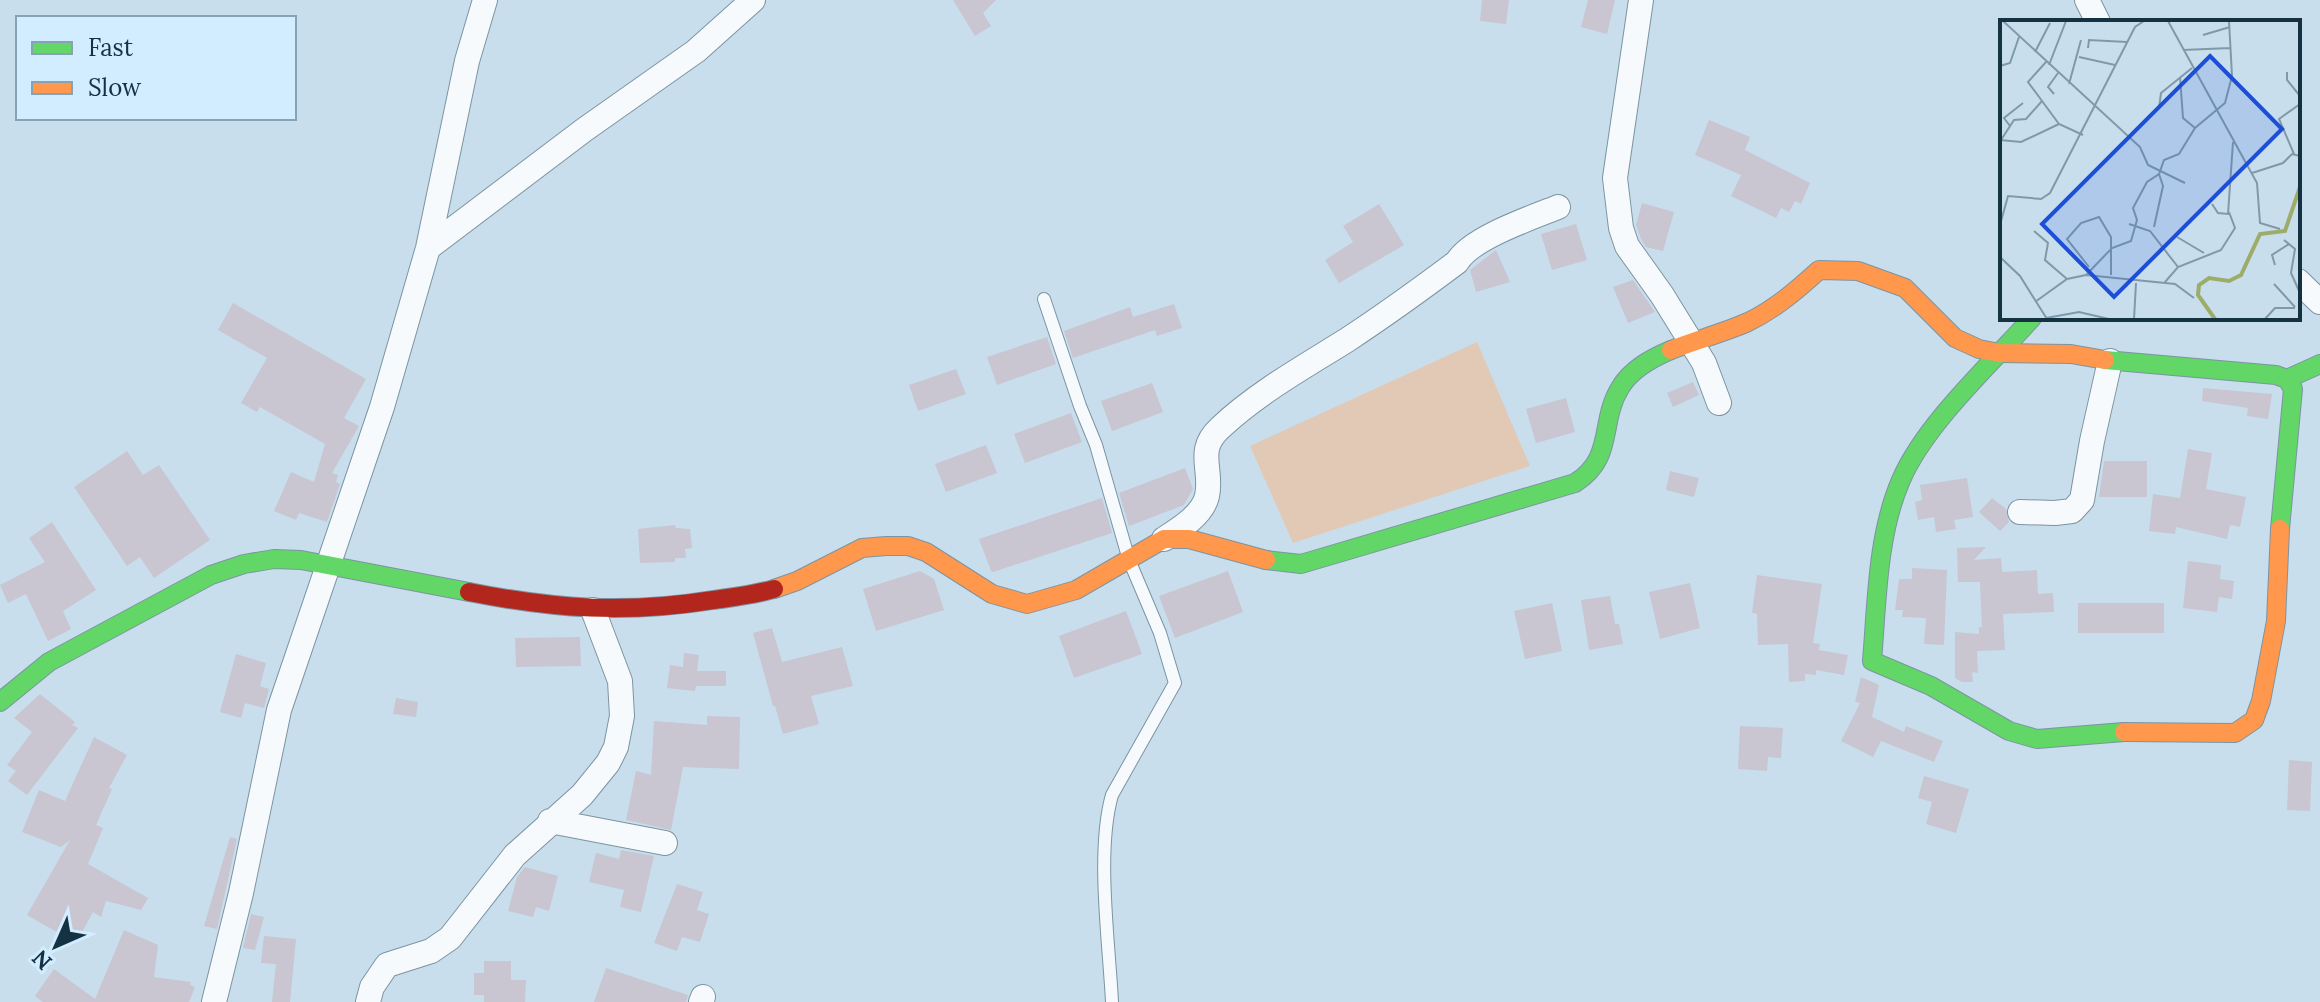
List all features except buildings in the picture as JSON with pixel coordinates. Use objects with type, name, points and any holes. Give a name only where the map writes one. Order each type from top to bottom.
[{"type":"street","points":[[214,1002],[241,893],[279,710],[382,407],[428,248],[467,61],[485,0]]},
{"type":"street","points":[[428,248],[584,130],[696,51],[753,0]]},
{"type":"street","points":[[1641,0],[1615,178],[1616,204],[1627,246],[1704,363],[1719,403]]},
{"type":"street","points":[[2087,0],[2097,20]]},
{"type":"street","points":[[0,702],[49,662],[211,575],[244,564],[274,559],[301,560],[524,603],[593,610],[665,608],[760,593],[797,581],[862,548],[908,546],[926,552],[992,594],[1027,604],[1076,590],[1180,529],[1202,507],[1207,496],[1205,447],[1218,429],[1288,377],[1391,311],[1457,262],[1463,252],[1558,207]]},
{"type":"street","points":[[1164,539],[1189,539],[1277,563],[1301,564],[1575,483],[1590,473],[1597,461],[1616,392],[1650,359],[1749,321],[1786,300],[1819,270],[1858,271],[1905,288],[1955,338],[1979,349],[1999,353],[2071,354],[2110,361],[2276,375],[2287,379],[2293,389],[2281,512],[2276,621],[2254,720],[2235,733],[2109,732],[2037,739],[2001,727],[1931,686],[1872,661],[1887,528],[1901,480],[1928,434],[1999,353],[2030,320]]},
{"type":"street","points":[[2300,283],[2320,302]]},
{"type":"street","points":[[2020,512],[2072,511],[2082,500],[2110,361]]},
{"type":"street","points":[[2287,379],[2320,364]]},
{"type":"street","points":[[368,1002],[372,987],[387,965],[441,946],[515,855],[596,779],[616,747],[622,716],[620,681],[593,610]]},
{"type":"street","points":[[550,821],[665,843]]},
{"type":"lane","points":[[1044,299],[1096,445],[1129,560],[1160,633],[1175,683],[1112,795],[1108,811],[1105,857],[1112,1002]]},
{"type":"shaded area","points":[[1477,342],[1530,466],[1293,543],[1250,446]]},
{"type":"traffic: fast","points":[[2030,320],[1942,416],[1901,480],[1883,546],[1872,661],[1931,686],[2009,731],[2037,739],[2124,732]]},
{"type":"traffic: fast","points":[[1266,560],[1301,564],[1575,483],[1596,462],[1614,401],[1625,381],[1642,365],[1671,350]]},
{"type":"traffic: fast","points":[[2105,360],[2276,375],[2287,379],[2320,364]]},
{"type":"traffic: fast","points":[[2280,529],[2293,389],[2287,379]]},
{"type":"traffic: fast","points":[[0,702],[49,662],[211,575],[244,564],[274,559],[301,560],[469,592]]},
{"type":"traffic: slow","points":[[1671,350],[1758,317],[1819,270],[1858,271],[1905,288],[1955,338],[1979,349],[1999,353],[2071,354],[2105,360]]},
{"type":"traffic: slow","points":[[2124,732],[2235,733],[2254,720],[2261,701],[2276,621],[2280,529]]},
{"type":"traffic: slow","points":[[774,589],[797,581],[862,548],[886,546],[908,546],[926,552],[992,594],[1027,604],[1076,590],[1164,539],[1189,539],[1266,560]]},
{"type":"traffic: jam","points":[[469,592],[561,606],[620,608],[681,604],[774,589]]}]
